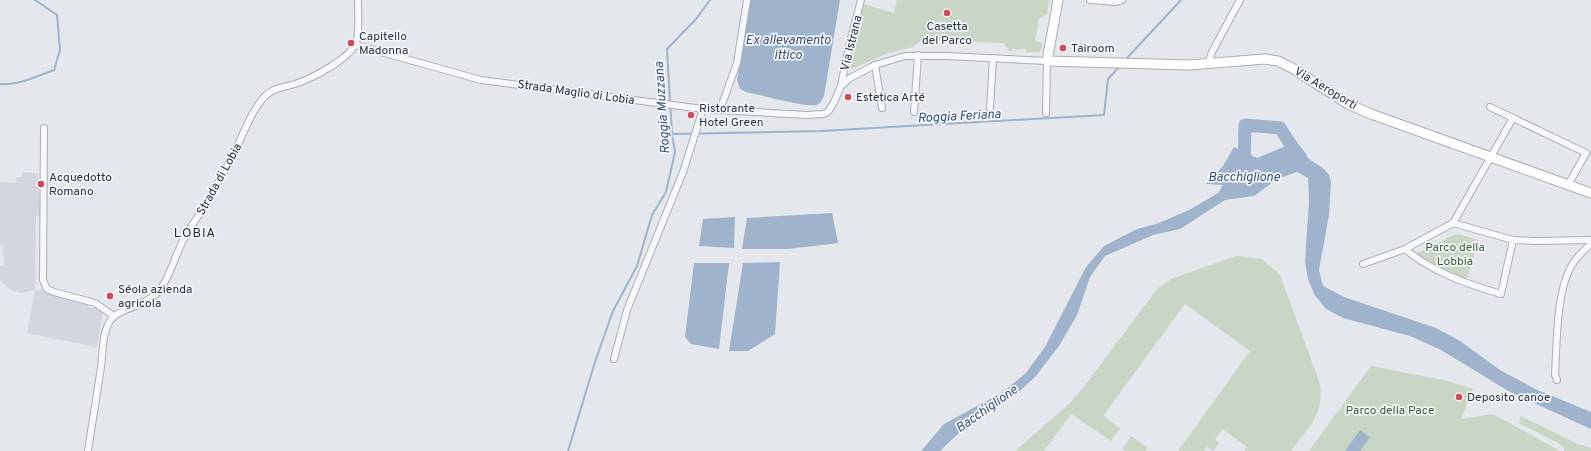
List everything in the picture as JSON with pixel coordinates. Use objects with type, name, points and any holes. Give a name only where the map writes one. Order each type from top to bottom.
[{"type":"street","points":[[356,44],[358,29],[358,0]]},
{"type":"street","points":[[720,110],[737,63],[747,0]]},
{"type":"street","name":"Via Istrana","points":[[841,86],[849,46],[861,0]]},
{"type":"street","points":[[1046,113],[1047,61],[1058,0]]},
{"type":"street","points":[[1090,0],[1116,2],[1122,0]]},
{"type":"street","points":[[1208,64],[1212,52],[1240,0]]},
{"type":"street","name":"Strada Maglio di Lobia","points":[[356,44],[481,80],[703,109]]},
{"type":"street","name":"Strada di Lobia","points":[[114,316],[152,298],[160,290],[184,238],[213,191],[253,114],[265,96],[271,90],[306,81],[324,72],[348,53],[356,44]]},
{"type":"street","points":[[914,112],[918,55]]},
{"type":"street","name":"Via Aeroporti","points":[[703,109],[806,115],[823,114],[828,112],[841,86],[850,78],[875,65],[905,56],[918,55],[1047,61],[1189,65],[1265,59],[1278,61],[1292,68],[1348,104],[1377,116],[1490,158],[1591,193]]},
{"type":"street","points":[[990,108],[993,58]]},
{"type":"street","points":[[875,65],[882,108]]},
{"type":"street","points":[[1490,107],[1586,153],[1568,185]]},
{"type":"street","points":[[614,359],[627,310],[683,172],[703,109]]},
{"type":"street","points":[[1363,264],[1405,248],[1453,223],[1513,118]]},
{"type":"street","points":[[44,128],[43,280],[47,289],[95,303],[114,316],[104,333],[101,367],[88,451]]},
{"type":"street","points":[[1453,223],[1513,240],[1591,240]]},
{"type":"street","points":[[1405,248],[1417,258],[1463,283],[1501,294],[1513,240]]},
{"type":"street","points":[[1557,380],[1555,375],[1558,324],[1564,286],[1572,266],[1578,256],[1591,244]]},
{"type":"shaded area","points":[[22,172],[38,173],[40,216],[36,216],[35,290],[21,293],[11,290],[0,280],[0,266],[4,265],[3,246],[0,245],[0,182],[16,183],[16,177],[22,177]]},
{"type":"shaded area","points":[[44,288],[89,303],[88,307],[103,310],[97,347],[27,333],[35,291]]},
{"type":"green space","points":[[897,0],[1049,0],[1047,14],[1039,18],[1035,41],[1042,43],[1042,49],[1039,52],[1026,52],[1026,49],[1013,49],[1012,51],[1009,51],[1004,43],[922,40],[913,47],[888,53],[852,69],[848,68],[848,62],[863,4],[894,13]]},
{"type":"green space","name":"Parco della Lobbia","points":[[1458,234],[1479,240],[1466,281],[1416,254],[1451,236]]},
{"type":"green space","points":[[1236,256],[1262,259],[1280,275],[1320,384],[1321,395],[1317,413],[1309,428],[1291,451],[1244,451],[1247,447],[1223,429],[1215,439],[1219,443],[1213,451],[1207,447],[1204,451],[1178,451],[1250,351],[1185,304],[1103,416],[1120,428],[1111,441],[1071,414],[1044,451],[1015,451],[1069,404],[1083,388],[1157,289],[1171,279]]},
{"type":"green space","name":"Parco della Pace","points":[[1371,366],[1448,381],[1473,389],[1461,419],[1493,414],[1560,451],[1309,451]]},
{"type":"green space","points":[[1521,416],[1578,444],[1591,448],[1591,451],[1564,451],[1564,448],[1558,443],[1519,423]]},
{"type":"green space","points":[[1131,436],[1148,448],[1145,451],[1126,451],[1122,449]]},
{"type":"water","name":"Ex allevamento ittico","points":[[751,0],[840,0],[824,96],[819,104],[810,105],[792,103],[746,92],[740,89],[737,80]]},
{"type":"water","name":"Bacchiglione","points":[[1293,143],[1309,159],[1324,169],[1329,175],[1331,182],[1329,215],[1319,270],[1323,286],[1344,297],[1436,328],[1460,341],[1500,370],[1535,389],[1591,412],[1591,429],[1510,392],[1441,350],[1410,336],[1343,318],[1326,309],[1314,294],[1308,279],[1305,262],[1309,201],[1308,178],[1297,172],[1277,179],[1254,196],[1225,200],[1180,229],[1153,235],[1105,256],[1090,277],[1077,315],[1059,346],[1035,377],[1014,396],[964,428],[940,451],[921,451],[944,424],[1003,392],[1026,373],[1045,347],[1086,267],[1104,246],[1137,229],[1159,223],[1191,209],[1218,193],[1223,185],[1206,184],[1223,166],[1234,147],[1257,158]]},
{"type":"water","points":[[832,213],[838,243],[788,249],[742,249],[747,218]]},
{"type":"water","points":[[735,217],[734,248],[699,246],[703,219]]},
{"type":"water","points":[[780,262],[775,334],[748,351],[729,351],[743,263]]},
{"type":"water","points":[[694,263],[729,263],[719,349],[691,344],[685,337]]},
{"type":"water","points":[[1360,430],[1370,437],[1360,451],[1345,451]]},
{"type":"waterway","points":[[0,84],[14,84],[54,70],[60,50],[57,15],[35,0]]},
{"type":"waterway","name":"Roggia Muzzana","points":[[568,451],[595,362],[613,311],[637,266],[652,215],[666,192],[675,152],[672,134],[667,49],[696,19],[710,0]]},
{"type":"waterway","name":"Roggia Feriana","points":[[1126,59],[1181,0]]},
{"type":"waterway","name":"Roggia Feriana","points":[[672,134],[821,131],[1104,115],[1108,79],[1120,66]]},
{"type":"waterway","points":[[1244,168],[1245,125],[1280,128],[1301,158]]},
{"type":"place","name":"Casetta del Parco","points":[[947,13]]},
{"type":"place","name":"Capitello Madonna","points":[[351,43]]},
{"type":"place","name":"Tairoom","points":[[1063,48]]},
{"type":"place","name":"Estetica Arté","points":[[848,97]]},
{"type":"place","name":"Ristorante Hotel Green","points":[[691,115]]},
{"type":"place","name":"Acquedotto Romano","points":[[41,184]]},
{"type":"place","name":"Séola azienda agricola","points":[[110,296]]},
{"type":"place","name":"Deposito canoe","points":[[1459,397]]},
{"type":"district","name":"LOBIA","points":[[195,232]]}]
